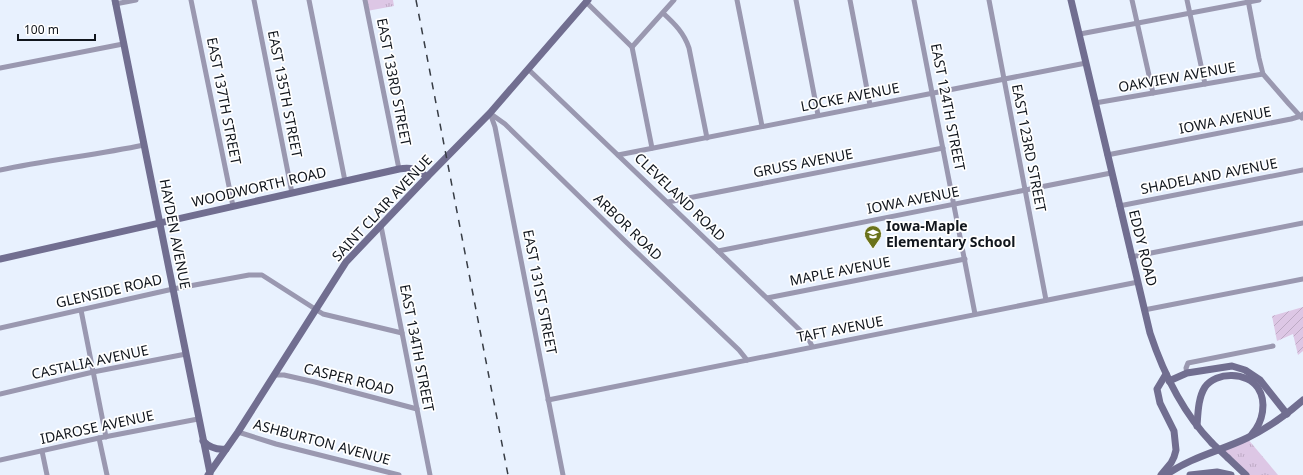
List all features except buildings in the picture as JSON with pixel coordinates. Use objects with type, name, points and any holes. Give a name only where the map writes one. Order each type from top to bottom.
[{"type":"street","points":[[115,2],[136,0]]},
{"type":"street","name":"EAST 137TH STREET","points":[[191,0],[233,206]]},
{"type":"street","name":"EAST 135TH STREET","points":[[254,0],[292,193]]},
{"type":"street","points":[[309,0],[345,181]]},
{"type":"street","name":"EAST 133RD STREET","points":[[365,0],[399,169]]},
{"type":"street","points":[[632,47],[664,13],[674,0]]},
{"type":"street","points":[[737,0],[762,126]]},
{"type":"street","points":[[796,0],[818,115]]},
{"type":"street","points":[[850,0],[870,105]]},
{"type":"street","name":"EAST 124TH STREET","points":[[914,0],[975,314]]},
{"type":"street","name":"EAST 123RD STREET","points":[[989,0],[1046,300]]},
{"type":"street","name":"EDDY ROAD","points":[[1071,0],[1111,173],[1153,344],[1169,381],[1197,426],[1212,443],[1246,475]]},
{"type":"street","points":[[1132,0],[1153,93]]},
{"type":"street","points":[[1187,0],[1204,84]]},
{"type":"street","points":[[1080,34],[1259,0]]},
{"type":"street","points":[[587,1],[632,47],[652,148]]},
{"type":"street","name":"SAINT CLAIR AVENUE","points":[[209,474],[238,432],[346,262],[490,113],[587,1]]},
{"type":"street","points":[[1248,1],[1263,74],[1289,104],[1302,116]]},
{"type":"street","name":"HAYDEN AVENUE","points":[[115,2],[209,474]]},
{"type":"street","points":[[664,13],[678,27],[685,37],[689,48],[707,138]]},
{"type":"street","points":[[0,68],[123,44]]},
{"type":"street","name":"LOCKE AVENUE","points":[[618,155],[1086,63]]},
{"type":"street","name":"CLEVELAND ROAD","points":[[528,68],[808,338],[812,346]]},
{"type":"street","name":"OAKVIEW AVENUE","points":[[1095,103],[1263,74]]},
{"type":"street","name":"ARBOR ROAD","points":[[490,113],[505,124],[739,350],[747,360]]},
{"type":"street","name":"EAST 131ST STREET","points":[[490,113],[496,130],[563,475]]},
{"type":"street","name":"IOWA AVENUE","points":[[1107,155],[1302,116]]},
{"type":"street","points":[[0,170],[44,161],[108,152],[144,145]]},
{"type":"street","name":"GRUSS AVENUE","points":[[668,202],[943,148]]},
{"type":"street","name":"WOODWORTH ROAD","points":[[0,259],[399,169],[416,169],[427,177]]},
{"type":"street","name":"SHADELAND AVENUE","points":[[1119,206],[1303,170]]},
{"type":"street","name":"IOWA AVENUE","points":[[718,251],[1111,173]]},
{"type":"street","points":[[1131,256],[1303,223]]},
{"type":"street","name":"EAST 134TH STREET","points":[[381,226],[430,475]]},
{"type":"street","name":"MAPLE AVENUE","points":[[767,298],[965,259]]},
{"type":"street","name":"GLENSIDE ROAD","points":[[0,328],[173,289],[249,275],[262,275],[323,314],[402,333]]},
{"type":"street","points":[[1144,310],[1303,279]]},
{"type":"street","name":"TAFT AVENUE","points":[[548,400],[1138,282]]},
{"type":"street","points":[[81,310],[106,437]]},
{"type":"street","points":[[1187,373],[1186,368],[1188,363],[1273,346]]},
{"type":"street","name":"CASTALIA AVENUE","points":[[0,394],[93,372],[186,354]]},
{"type":"street","points":[[1169,381],[1187,373],[1232,366],[1245,370],[1260,380],[1287,414]]},
{"type":"street","points":[[1160,475],[1172,461],[1176,450],[1174,431],[1160,403],[1157,389],[1166,374]]},
{"type":"street","name":"CASPER ROAD","points":[[274,375],[284,375],[315,382],[417,410]]},
{"type":"street","points":[[1197,426],[1200,397],[1206,386],[1220,376],[1234,376],[1247,379],[1274,398]]},
{"type":"street","points":[[1247,438],[1256,429],[1263,412],[1262,400],[1257,387]]},
{"type":"street","points":[[1166,475],[1198,457],[1247,438],[1271,425],[1303,400]]},
{"type":"street","name":"IDAROSE AVENUE","points":[[0,460],[99,438],[198,419]]},
{"type":"street","name":"ASHBURTON AVENUE","points":[[238,432],[276,444],[399,475]]},
{"type":"street","points":[[99,438],[107,475]]},
{"type":"street","points":[[203,441],[211,447],[219,450],[226,449]]},
{"type":"street","points":[[42,450],[47,475]]},
{"type":"street","points":[[1190,475],[1217,472],[1231,475]]},
{"type":"green space","points":[[365,0],[393,0],[394,6],[367,11]]},
{"type":"green space","points":[[1303,307],[1303,351],[1298,355],[1293,334],[1277,341],[1272,316]]},
{"type":"green space","points":[[1247,438],[1278,475],[1246,475],[1222,448]]},
{"type":"railway","points":[[416,0],[508,475]]},
{"type":"place","name":"Iowa-Maple Elementary School","points":[[873,249]]}]
